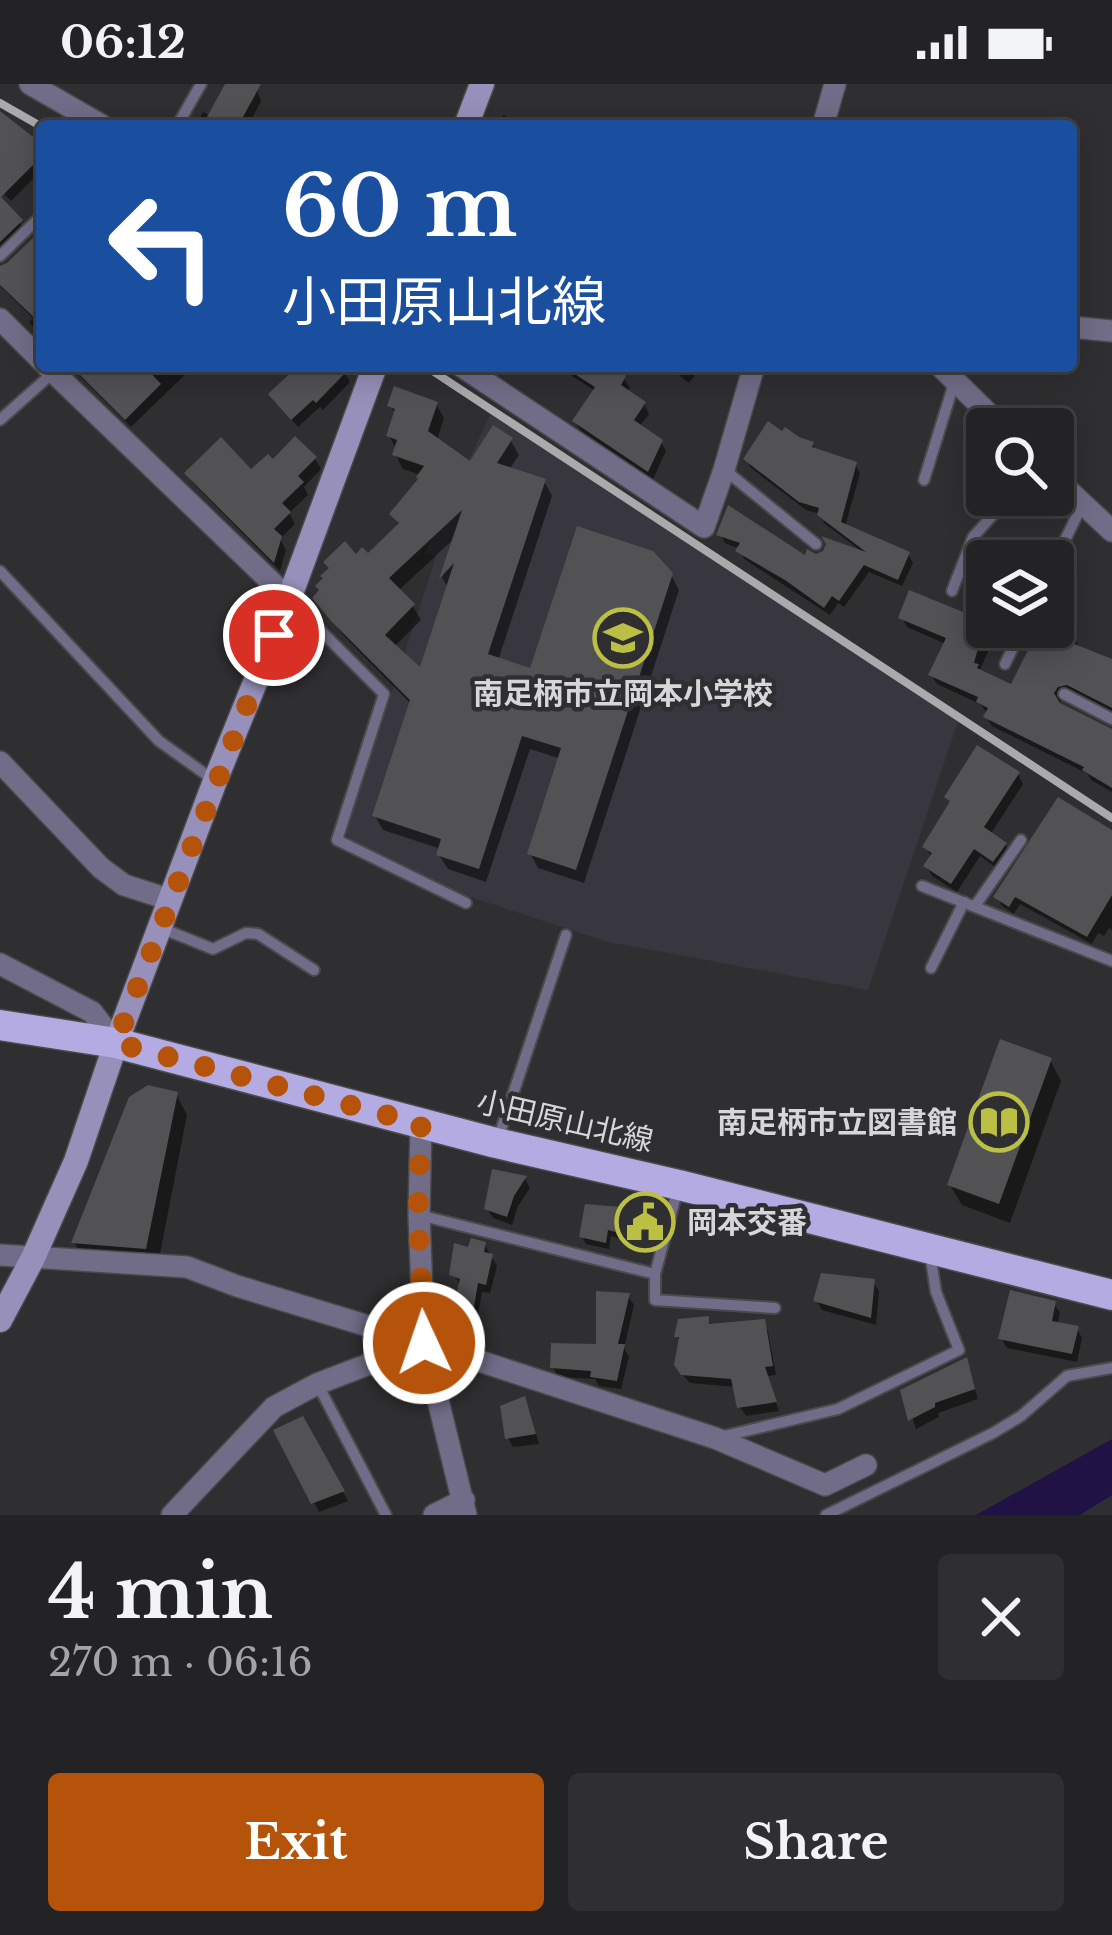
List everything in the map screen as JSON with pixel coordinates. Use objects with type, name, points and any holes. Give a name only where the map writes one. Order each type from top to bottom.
[{"type":"main road","points":[[468,120],[482,84]]},
{"type":"main road","points":[[0,1320],[76,1161],[116,1043],[372,372]]},
{"type":"main road","name":"小田原山北線","points":[[0,1025],[116,1043],[496,1143],[1112,1295]]},
{"type":"street","points":[[30,84],[93,120]]},
{"type":"street","points":[[825,120],[835,84]]},
{"type":"street","points":[[0,319],[36,352]]},
{"type":"street","points":[[1077,328],[1112,332]]},
{"type":"street","points":[[57,372],[289,599]]},
{"type":"street","points":[[470,372],[704,527],[752,372]]},
{"type":"street","points":[[947,373],[983,408]]},
{"type":"street","points":[[1074,497],[1112,531]]},
{"type":"street","points":[[0,762],[101,868],[124,885],[171,900]]},
{"type":"street","points":[[0,964],[92,1012],[116,1043]]},
{"type":"street","points":[[421,1124],[418,1215],[424,1343],[465,1507],[434,1515]]},
{"type":"street","points":[[0,1255],[188,1267],[715,1438],[825,1485],[866,1465]]},
{"type":"street","points":[[172,1515],[274,1407],[317,1384],[424,1343]]},
{"type":"lane","points":[[180,120],[201,84]]},
{"type":"lane","points":[[0,256],[36,221]]},
{"type":"lane","points":[[0,420],[45,372]]},
{"type":"lane","points":[[924,480],[947,373]]},
{"type":"lane","points":[[724,470],[816,544]]},
{"type":"lane","points":[[1065,540],[1082,505]]},
{"type":"lane","points":[[952,591],[973,537],[992,516]]},
{"type":"lane","points":[[0,571],[159,741],[215,782]]},
{"type":"lane","points":[[289,599],[384,694],[337,840],[466,904]]},
{"type":"lane","points":[[1005,664],[1013,648]]},
{"type":"lane","points":[[1064,694],[1112,719]]},
{"type":"lane","points":[[931,968],[969,904],[1022,840]]},
{"type":"lane","points":[[922,886],[1108,959],[1112,946]]},
{"type":"lane","points":[[161,928],[212,949],[246,933],[258,934],[314,970]]},
{"type":"lane","points":[[496,1143],[566,934]]},
{"type":"lane","points":[[679,1185],[655,1274],[656,1300],[775,1309]]},
{"type":"lane","points":[[418,1215],[655,1274]]},
{"type":"lane","points":[[715,1438],[838,1408],[959,1350],[936,1292],[930,1248]]},
{"type":"lane","points":[[826,1515],[992,1433],[1021,1416],[1067,1376],[1112,1368]]},
{"type":"lane","points":[[317,1384],[386,1515]]},
{"type":"shaded area","name":"南足柄市立岡本小学校","points":[[492,411],[959,719],[868,990],[608,942],[461,894],[349,842],[346,833],[436,557],[425,553]]},
{"type":"shaded area","points":[[1112,1439],[1112,1495],[1080,1515],[976,1515]]},
{"type":"building","points":[[225,84],[261,84],[241,120],[205,120]]},
{"type":"building","points":[[0,111],[36,139],[36,162],[1,197],[23,220],[0,242]]},
{"type":"building","points":[[36,235],[36,319],[0,285],[0,266]]},
{"type":"building","points":[[77,372],[150,372],[161,384],[125,420]]},
{"type":"building","points":[[292,372],[346,372],[291,420],[268,394]]},
{"type":"building","points":[[571,372],[620,372],[626,376],[621,385],[646,402],[634,420],[663,440],[648,472],[572,421],[595,387]]},
{"type":"building","points":[[394,386],[438,402],[428,431],[470,461],[493,425],[513,438],[497,463],[546,479],[488,654],[530,668],[577,526],[653,551],[673,573],[576,870],[527,854],[561,748],[522,736],[479,869],[436,855],[441,839],[372,816],[410,700],[312,598],[319,590],[315,586],[320,576],[329,568],[323,562],[345,541],[356,554],[362,547],[368,553],[399,523],[389,514],[424,466],[392,455],[397,440],[386,436],[395,409],[387,406]],"holes":[[[462,510],[439,579],[454,563],[420,667],[385,635],[415,604],[389,578]]]},
{"type":"building","points":[[768,421],[814,442],[812,447],[857,462],[841,522],[910,552],[898,580],[864,565],[839,601],[832,596],[824,608],[735,551],[740,543],[716,535],[728,505],[805,555],[807,549],[816,554],[823,551],[826,544],[821,536],[866,552],[817,515],[819,508],[799,502],[743,459]]},
{"type":"building","points":[[295,436],[317,457],[298,476],[304,482],[282,503],[291,512],[274,529],[282,536],[274,563],[184,473],[221,437],[251,469],[268,454],[273,459]]},
{"type":"building","points":[[909,590],[963,612],[966,606],[966,648],[979,648],[977,668],[1011,684],[1029,648],[1074,648],[1074,644],[1112,659],[1112,708],[1067,685],[1054,693],[1060,703],[1112,729],[1112,788],[1082,770],[1084,767],[983,717],[988,708],[976,702],[978,697],[928,675],[946,638],[898,618]]},
{"type":"building","points":[[977,745],[1020,772],[984,827],[1007,843],[993,862],[974,849],[951,884],[923,866],[932,853],[922,847],[950,801],[944,797]]},
{"type":"building","points":[[1058,797],[1112,830],[1112,895],[1087,937],[1015,897],[1009,907],[993,897]]},
{"type":"building","name":"南足柄市立図書館","points":[[1000,1039],[1052,1058],[999,1204],[947,1185]]},
{"type":"building","points":[[148,1085],[178,1092],[146,1249],[71,1243],[129,1097]]},
{"type":"building","points":[[492,1169],[527,1176],[507,1217],[484,1209]]},
{"type":"building","points":[[585,1204],[657,1210],[649,1241],[608,1230],[606,1243],[579,1237]]},
{"type":"building","points":[[471,1238],[486,1242],[484,1252],[493,1254],[486,1285],[478,1283],[469,1336],[447,1331],[460,1279],[449,1275],[454,1243],[468,1247]]},
{"type":"building","points":[[821,1273],[875,1279],[871,1318],[813,1301]]},
{"type":"building","points":[[1010,1290],[1056,1301],[1052,1321],[1079,1326],[1072,1354],[998,1339]]},
{"type":"building","points":[[596,1291],[630,1293],[618,1344],[625,1344],[617,1381],[590,1377],[591,1371],[550,1368],[551,1343],[596,1344]]},
{"type":"building","points":[[709,1316],[709,1324],[765,1319],[773,1366],[765,1367],[777,1402],[737,1408],[731,1379],[681,1375],[674,1365],[678,1319]]},
{"type":"building","points":[[967,1357],[975,1389],[935,1403],[908,1421],[900,1390]]},
{"type":"building","points":[[525,1396],[536,1434],[505,1439],[500,1406]]},
{"type":"building","points":[[303,1416],[345,1491],[311,1504],[273,1430]]},
{"type":"railway","points":[[0,103],[36,124]]},
{"type":"railway","points":[[434,372],[1112,818]]},
{"type":"place","name":"南足柄市立岡本小学校","points":[[623,638]]},
{"type":"place","name":"南足柄市立図書館","points":[[999,1122]]},
{"type":"place","name":"岡本交番","points":[[645,1222]]},
{"type":"route","points":[[274,635],[116,1043],[421,1124],[418,1215],[424,1343]]}]
